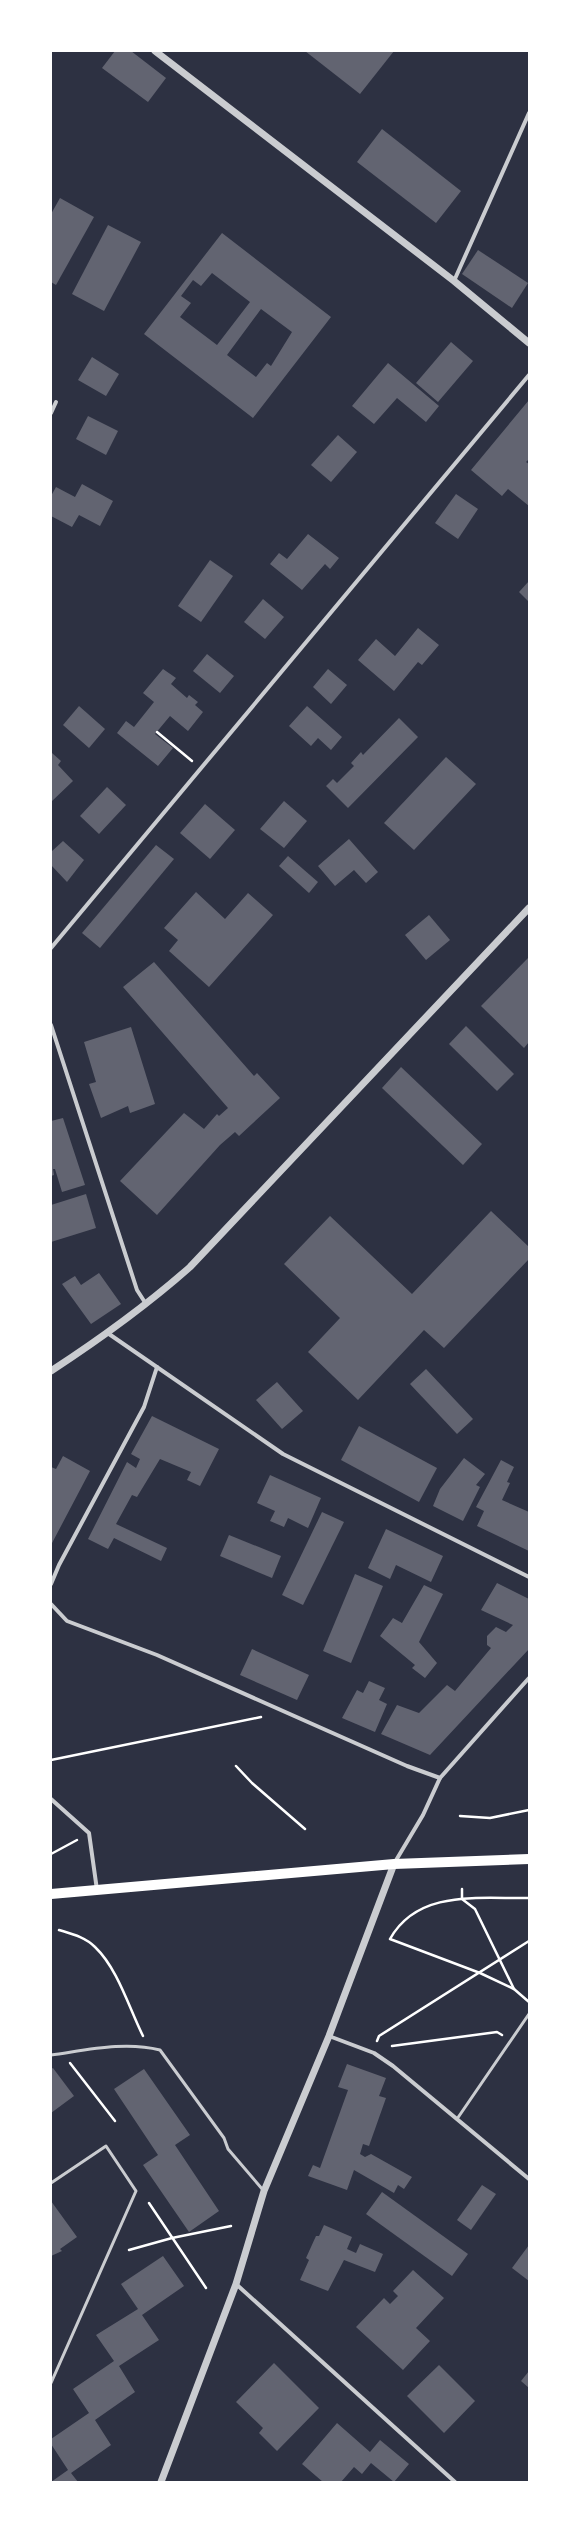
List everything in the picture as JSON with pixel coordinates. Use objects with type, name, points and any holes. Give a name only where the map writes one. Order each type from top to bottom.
[{"type":"main road","points":[[51,1894],[394,1864],[529,1859]]},
{"type":"street","points":[[155,51],[454,282],[529,343]]},
{"type":"street","points":[[454,282],[529,113]]},
{"type":"street","points":[[51,948],[529,375]]},
{"type":"street","points":[[51,413],[56,402]]},
{"type":"street","points":[[51,1371],[109,1334],[147,1306],[190,1267],[529,908]]},
{"type":"street","points":[[51,1025],[137,1290],[147,1306]]},
{"type":"street","points":[[109,1334],[283,1454],[529,1577]]},
{"type":"street","points":[[51,1584],[58,1565],[144,1407],[157,1367]]},
{"type":"street","points":[[51,1604],[66,1621],[158,1655],[407,1766],[440,1778]]},
{"type":"street","points":[[161,2482],[236,2284],[264,2191],[329,2036],[394,1864],[423,1815],[440,1778],[529,1678]]},
{"type":"street","points":[[52,1800],[89,1833],[97,1890]]},
{"type":"street","points":[[329,2036],[374,2053],[393,2066],[529,2179]]},
{"type":"street","points":[[236,2284],[455,2482]]},
{"type":"lane","points":[[457,2119],[529,2014]]},
{"type":"lane","points":[[51,2055],[103,2048],[143,2046],[160,2050],[224,2138],[228,2149],[264,2191]]},
{"type":"lane","points":[[51,2183],[106,2146],[136,2191],[51,2383]]},
{"type":"path","points":[[157,732],[200,768]]},
{"type":"path","points":[[51,1760],[261,1717]]},
{"type":"path","points":[[236,1766],[252,1783],[305,1828]]},
{"type":"path","points":[[460,1816],[490,1818],[529,1810]]},
{"type":"path","points":[[51,1854],[89,1833]]},
{"type":"path","points":[[462,1889],[462,1899]]},
{"type":"path","points":[[529,1898],[462,1899],[430,1903],[410,1914],[396,1928],[390,1939],[480,1973],[514,1989],[529,2002]]},
{"type":"path","points":[[462,1899],[474,1909],[514,1989]]},
{"type":"path","points":[[59,1930],[78,1936],[95,1947],[112,1971],[143,2036],[143,2046]]},
{"type":"path","points":[[377,2043],[379,2036],[480,1973],[529,1940]]},
{"type":"path","points":[[392,2046],[497,2032],[511,2040]]},
{"type":"path","points":[[68,2061],[115,2121]]},
{"type":"path","points":[[149,2203],[206,2288]]},
{"type":"path","points":[[129,2250],[172,2238],[231,2226]]},
{"type":"building","points":[[115,51],[131,51],[166,78],[148,102],[102,68]]},
{"type":"building","points":[[305,51],[394,51],[360,94]]},
{"type":"building","points":[[382,129],[461,191],[436,223],[357,162]]},
{"type":"building","points":[[60,198],[94,217],[56,285],[51,282],[51,214]]},
{"type":"building","points":[[108,225],[141,242],[104,311],[72,294]]},
{"type":"building","points":[[222,233],[331,317],[253,418],[144,334]],"holes":[[[212,273],[250,302],[217,345],[180,317],[191,303],[181,296],[193,280],[201,286]],[[261,309],[292,332],[271,366],[267,363],[256,377],[227,355]]]},
{"type":"building","points":[[478,250],[528,283],[512,308],[462,274]]},
{"type":"building","points":[[451,342],[473,361],[438,402],[416,383]]},
{"type":"building","points":[[92,357],[119,374],[106,396],[78,380]]},
{"type":"building","points":[[388,363],[439,406],[426,422],[397,398],[374,424],[352,406]]},
{"type":"building","points":[[529,400],[529,459],[526,462],[529,464],[529,506],[508,489],[502,496],[471,470]]},
{"type":"building","points":[[88,416],[118,431],[106,455],[76,439]]},
{"type":"building","points":[[338,435],[357,452],[331,482],[311,465]]},
{"type":"building","points":[[82,484],[113,501],[100,526],[79,515],[72,527],[51,516],[51,496],[56,487],[75,497]]},
{"type":"building","points":[[456,494],[478,509],[458,539],[435,523]]},
{"type":"building","points":[[308,534],[339,558],[330,569],[325,564],[302,590],[270,564],[279,553],[287,559]]},
{"type":"building","points":[[210,560],[233,576],[201,622],[178,606]]},
{"type":"building","points":[[529,581],[529,602],[519,592]]},
{"type":"building","points":[[263,599],[284,617],[265,639],[244,622]]},
{"type":"building","points":[[418,628],[439,645],[422,665],[418,662],[394,691],[358,660],[376,639],[395,656]]},
{"type":"building","points":[[207,654],[234,676],[220,693],[193,671]]},
{"type":"building","points":[[163,669],[176,678],[171,684],[187,698],[189,695],[198,702],[195,705],[203,712],[188,731],[170,716],[155,734],[173,748],[158,766],[117,733],[126,721],[134,727],[154,702],[143,693]]},
{"type":"building","points":[[328,669],[347,685],[331,704],[313,687]]},
{"type":"building","points":[[79,706],[105,729],[89,748],[63,725]]},
{"type":"building","points":[[307,706],[342,737],[331,750],[318,738],[311,746],[289,726]]},
{"type":"building","points":[[399,718],[418,737],[348,808],[326,786],[333,779],[337,783],[354,766],[351,763],[361,752],[363,755]]},
{"type":"building","points":[[52,753],[61,761],[58,765],[73,781],[51,802]]},
{"type":"building","points":[[446,757],[476,784],[414,850],[384,823]]},
{"type":"building","points":[[107,787],[126,805],[99,834],[80,816]]},
{"type":"building","points":[[284,801],[307,821],[284,848],[260,829]]},
{"type":"building","points":[[205,804],[235,830],[210,859],[180,833]]},
{"type":"building","points":[[349,839],[378,872],[366,883],[354,870],[335,886],[318,866]]},
{"type":"building","points":[[63,841],[84,860],[67,882],[51,865],[51,852]]},
{"type":"building","points":[[156,845],[174,859],[100,948],[82,933]]},
{"type":"building","points":[[288,856],[318,882],[309,893],[279,866]]},
{"type":"building","points":[[196,892],[225,919],[248,893],[273,915],[209,987],[169,951],[178,940],[164,928]]},
{"type":"building","points":[[429,915],[450,940],[426,960],[405,935]]},
{"type":"building","points":[[529,957],[529,1042],[524,1048],[481,1006]]},
{"type":"building","points":[[154,962],[254,1076],[257,1073],[280,1098],[239,1136],[235,1132],[220,1145],[157,1215],[120,1181],[184,1113],[204,1129],[217,1114],[219,1116],[228,1108],[123,987]]},
{"type":"building","points":[[466,1026],[514,1074],[497,1091],[449,1044]]},
{"type":"building","points":[[131,1027],[155,1104],[130,1113],[128,1106],[101,1118],[89,1084],[96,1082],[84,1042]]},
{"type":"building","points":[[401,1067],[482,1144],[463,1165],[382,1088]]},
{"type":"building","points":[[63,1118],[85,1185],[62,1192],[55,1169],[53,1169],[54,1175],[51,1176],[51,1121]]},
{"type":"building","points":[[86,1194],[96,1228],[51,1242],[51,1205]]},
{"type":"building","points":[[491,1211],[529,1247],[529,1259],[444,1348],[424,1330],[358,1400],[308,1352],[340,1318],[284,1264],[330,1216],[412,1294]]},
{"type":"building","points":[[99,1273],[121,1304],[91,1324],[62,1284],[75,1276],[81,1285]]},
{"type":"building","points":[[426,1369],[473,1419],[457,1434],[410,1384]]},
{"type":"building","points":[[277,1382],[303,1411],[282,1429],[256,1400]]},
{"type":"building","points":[[152,1416],[219,1449],[200,1486],[187,1480],[191,1472],[160,1459],[137,1497],[132,1495],[116,1524],[167,1548],[161,1561],[114,1538],[108,1549],[88,1539],[127,1462],[136,1468],[140,1459],[131,1454]]},
{"type":"building","points":[[359,1426],[437,1468],[419,1502],[341,1460]]},
{"type":"building","points":[[63,1456],[90,1471],[51,1545],[51,1467],[56,1469]]},
{"type":"building","points":[[464,1458],[485,1474],[476,1485],[480,1487],[463,1521],[433,1506],[440,1489]]},
{"type":"building","points":[[501,1460],[514,1467],[507,1482],[510,1483],[502,1500],[529,1512],[529,1551],[477,1526],[484,1511],[476,1507]]},
{"type":"building","points":[[270,1475],[321,1498],[308,1528],[288,1518],[284,1527],[270,1521],[275,1511],[257,1503]]},
{"type":"building","points":[[322,1512],[344,1522],[303,1605],[282,1595]]},
{"type":"building","points":[[386,1529],[443,1556],[431,1582],[396,1565],[390,1579],[368,1568]]},
{"type":"building","points":[[229,1535],[281,1556],[272,1578],[220,1556]]},
{"type":"building","points":[[355,1574],[383,1586],[351,1663],[323,1651]]},
{"type":"building","points":[[497,1583],[529,1599],[529,1649],[430,1755],[381,1734],[397,1705],[419,1713],[447,1685],[455,1691],[491,1648],[487,1645],[487,1636],[496,1627],[506,1632],[513,1625],[481,1610]]},
{"type":"building","points":[[424,1585],[443,1594],[419,1642],[437,1663],[425,1678],[412,1668],[415,1665],[380,1636],[393,1618],[402,1623]]},
{"type":"building","points":[[252,1649],[309,1675],[297,1700],[240,1675]]},
{"type":"building","points":[[369,1681],[385,1688],[379,1700],[387,1704],[375,1732],[342,1718],[357,1690],[363,1693]]},
{"type":"building","points":[[347,2064],[386,2078],[379,2096],[386,2098],[369,2146],[363,2144],[360,2154],[365,2157],[371,2154],[412,2177],[404,2189],[398,2185],[394,2193],[354,2170],[347,2190],[308,2176],[313,2165],[320,2168],[348,2090],[338,2087]]},
{"type":"building","points":[[53,2068],[74,2096],[51,2113],[51,2069]]},
{"type":"building","points":[[144,2069],[190,2135],[175,2145],[219,2211],[189,2232],[143,2165],[158,2155],[114,2089]]},
{"type":"building","points":[[482,2185],[496,2194],[471,2230],[457,2220]]},
{"type":"building","points":[[382,2192],[468,2254],[452,2276],[366,2214]]},
{"type":"building","points":[[51,2201],[77,2237],[60,2249],[62,2251],[51,2256]]},
{"type":"building","points":[[324,2225],[352,2237],[347,2249],[356,2253],[360,2244],[383,2254],[375,2272],[344,2260],[328,2291],[300,2280],[309,2260],[306,2258],[316,2236],[319,2236]]},
{"type":"building","points":[[529,2245],[529,2281],[512,2268]]},
{"type":"building","points":[[163,2256],[184,2286],[142,2315],[159,2340],[119,2366],[135,2392],[95,2420],[111,2445],[71,2473],[78,2482],[51,2482],[68,2470],[51,2444],[51,2439],[89,2413],[73,2389],[114,2361],[96,2335],[138,2309],[121,2284]]},
{"type":"building","points":[[413,2270],[444,2298],[416,2328],[430,2341],[403,2370],[356,2327],[384,2298],[390,2304],[398,2296],[393,2291]]},
{"type":"building","points":[[274,2363],[319,2408],[277,2451],[259,2433],[263,2428],[236,2402]]},
{"type":"building","points":[[439,2365],[475,2401],[444,2433],[407,2396]]},
{"type":"building","points":[[529,2371],[529,2388],[521,2381]]},
{"type":"building","points":[[337,2423],[370,2452],[380,2440],[409,2464],[394,2482],[371,2463],[362,2474],[354,2467],[341,2482],[323,2482],[302,2464]]}]
